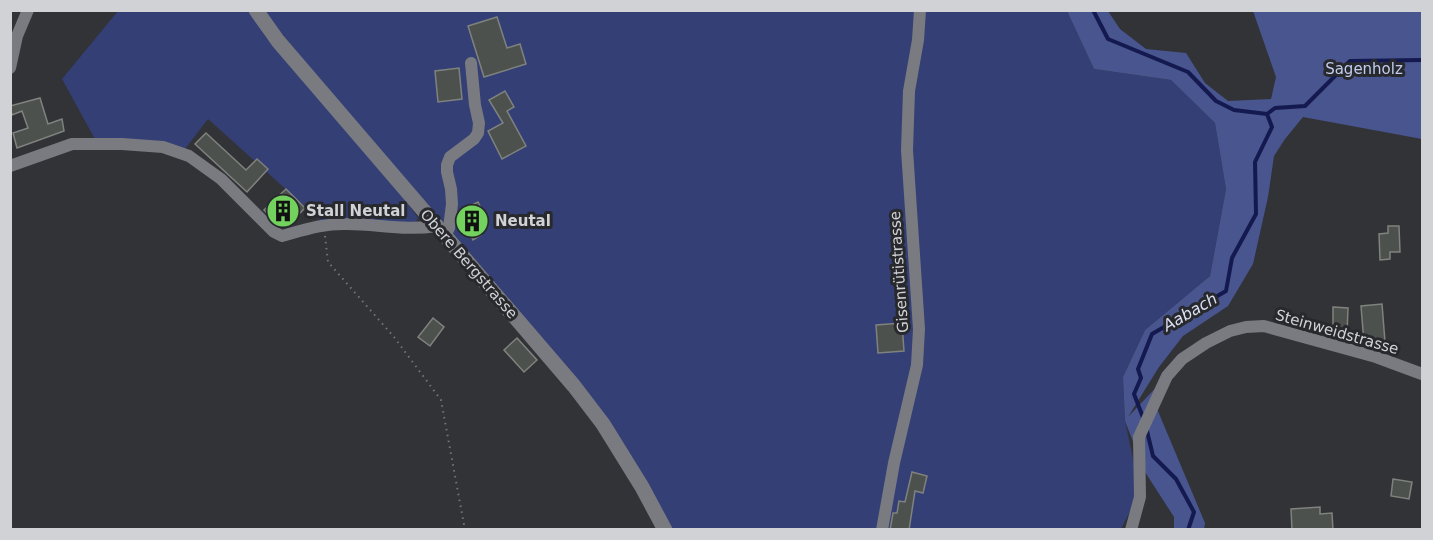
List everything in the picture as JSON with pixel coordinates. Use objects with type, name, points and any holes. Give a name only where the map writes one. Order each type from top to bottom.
[{"type":"main road","name":"Obere Bergstrasse","points":[[256,10],[278,41],[574,386],[603,424],[642,487],[665,530]]},
{"type":"street","points":[[10,68],[17,36],[28,10]]},
{"type":"street","name":"Gisenrütistrasse","points":[[882,530],[894,463],[917,365],[919,329],[907,150],[909,91],[918,40],[920,10]]},
{"type":"street","points":[[10,166],[72,144],[163,147],[189,156],[221,178],[274,232],[282,236],[324,225],[345,224],[441,231],[449,228],[452,204],[447,172],[450,157],[474,139],[478,133],[479,123],[471,63]]},
{"type":"street","name":"Steinweidstrasse","points":[[1131,530],[1140,497],[1139,437],[1167,376],[1182,359],[1206,343],[1230,331],[1264,326],[1376,357],[1422,374]]},
{"type":"path","points":[[324,225],[328,262],[394,337],[441,400],[465,530]]},
{"type":"shaded area","points":[[118,11],[250,11],[265,36],[399,192],[418,218],[415,224],[322,222],[208,119],[185,149],[150,140],[96,141],[62,79]]},
{"type":"shaded area","points":[[263,11],[1067,11],[1094,69],[1171,80],[1215,123],[1226,189],[1210,276],[1145,330],[1123,377],[1125,421],[1140,492],[1121,529],[667,529],[544,352]]},
{"type":"green space","name":"Sagenholz","points":[[1067,11],[1108,11],[1120,29],[1146,49],[1186,53],[1205,83],[1228,101],[1271,99],[1276,77],[1253,11],[1422,11],[1422,139],[1303,117],[1274,156],[1268,197],[1253,264],[1228,306],[1183,336],[1159,367],[1128,417],[1167,376],[1155,404],[1205,523],[1204,529],[1174,529],[1174,517],[1145,472],[1125,421],[1123,377],[1145,330],[1210,276],[1226,189],[1215,123],[1171,80],[1094,69]]},
{"type":"building","points":[[497,17],[507,48],[520,44],[526,64],[484,77],[468,26]]},
{"type":"building","points":[[459,68],[462,99],[438,102],[435,71]]},
{"type":"building","points":[[505,91],[514,107],[507,111],[526,146],[502,159],[488,131],[503,123],[489,100]]},
{"type":"building","points":[[40,98],[48,124],[62,119],[64,131],[17,148],[13,133],[28,128],[22,111],[12,115],[10,106]]},
{"type":"building","points":[[206,133],[246,170],[257,159],[268,169],[247,192],[195,144]]},
{"type":"building","name":"Stall Neutal","points":[[286,189],[305,208],[287,226],[283,227],[264,210]]},
{"type":"building","name":"Neutal","points":[[478,202],[486,218],[476,224],[481,235],[473,240],[459,211]]},
{"type":"building","points":[[1388,226],[1399,226],[1400,252],[1390,252],[1390,259],[1380,260],[1379,234],[1388,233]]},
{"type":"building","points":[[1382,304],[1385,342],[1364,343],[1361,306]]},
{"type":"building","points":[[1333,307],[1348,308],[1347,334],[1333,334]]},
{"type":"building","points":[[433,318],[444,327],[430,346],[418,337]]},
{"type":"building","points":[[902,323],[904,351],[878,353],[876,325]]},
{"type":"building","points":[[517,338],[537,360],[524,372],[504,350]]},
{"type":"building","points":[[912,472],[927,476],[923,493],[915,491],[909,530],[890,530],[893,513],[897,513],[899,501],[905,502]]},
{"type":"building","points":[[1393,479],[1412,482],[1409,499],[1391,496]]},
{"type":"building","points":[[1320,507],[1320,514],[1332,513],[1333,530],[1292,530],[1291,509]]},
{"type":"waterway","name":"Aabach","points":[[1093,10],[1108,39],[1188,72],[1216,101],[1234,110],[1267,114]]},
{"type":"waterway","points":[[1267,114],[1275,108],[1305,106],[1350,61],[1422,60]]},
{"type":"waterway","name":"Aabach","points":[[1144,420],[1134,394],[1141,378],[1138,369],[1152,334],[1226,291],[1232,258],[1256,214],[1255,162],[1272,127],[1267,114]]},
{"type":"waterway","name":"Aabach","points":[[1146,427],[1153,456],[1176,479],[1194,512],[1188,530]]},
{"type":"place","name":"Stall Neutal","points":[[283,211]]},
{"type":"place","name":"Neutal","points":[[472,221]]}]
